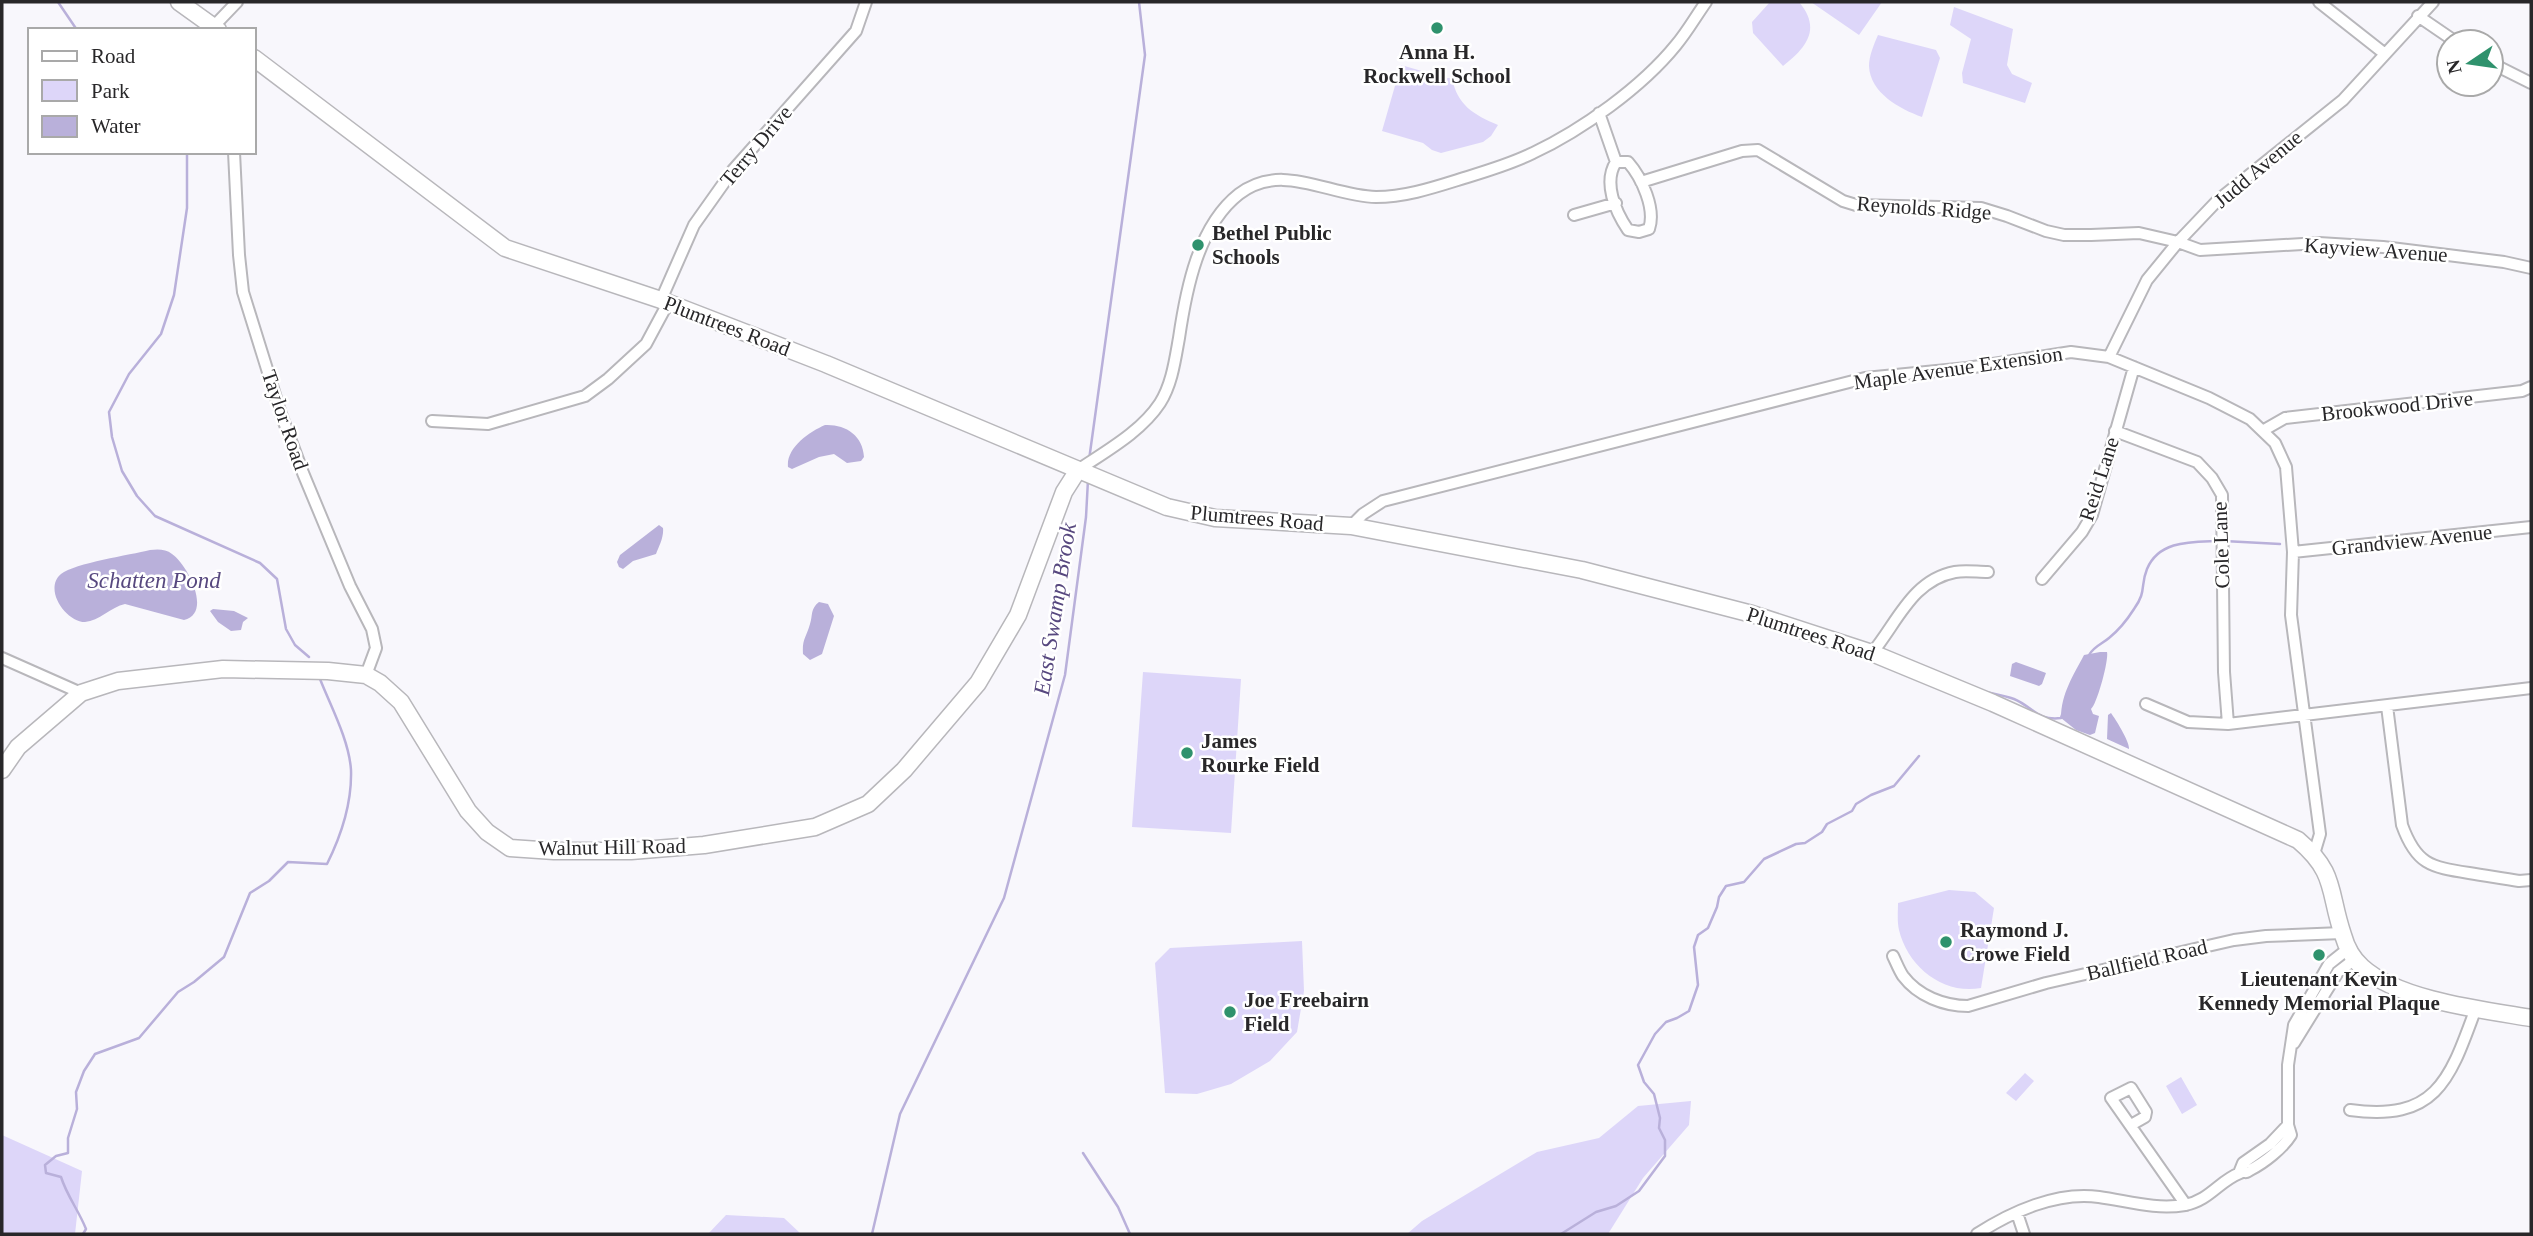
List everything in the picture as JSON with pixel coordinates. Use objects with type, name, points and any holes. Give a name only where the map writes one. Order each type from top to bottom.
[{"type":"main road","points":[[179,2],[216,28]]},
{"type":"main road","name":"Plumtrees Road","points":[[256,60],[505,247],[665,301],[826,364],[1167,507],[1201,516],[1351,526],[1582,570],[1752,614],[1872,653],[1993,703],[2298,840],[2314,854]]},
{"type":"main road","name":"Walnut Hill Road","points":[[366,675],[380,683],[401,702],[468,811],[487,832],[510,848],[631,851],[704,845],[815,827],[867,804],[904,770],[978,683],[1018,615],[1064,492],[1080,470]]},
{"type":"main road","points":[[2,771],[18,747],[81,693],[118,681],[223,669],[328,671],[366,675]]},
{"type":"main road","points":[[2314,854],[2329,877],[2342,933],[2352,954],[2364,970],[2413,993],[2531,1018]]},
{"type":"street","points":[[216,28],[237,2]]},
{"type":"street","name":"Terry Drive","points":[[432,421],[488,424],[585,396],[646,344],[694,225],[733,170],[856,31],[866,2]]},
{"type":"street","points":[[1080,470],[1138,426],[1161,401],[1173,367],[1190,275],[1203,244],[1218,219],[1239,194],[1266,181],[1284,178],[1375,197],[1414,192],[1532,154],[1599,113],[1660,63],[1706,2]]},
{"type":"street","points":[[2319,2],[2385,54]]},
{"type":"street","name":"Judd Avenue","points":[[2109,357],[2147,280],[2178,242],[2217,201],[2343,100],[2433,2]]},
{"type":"street","points":[[2418,16],[2436,28]]},
{"type":"street","points":[[2505,70],[2531,83]]},
{"type":"street","points":[[1599,113],[1616,162]]},
{"type":"street","name":"Reynolds Ridge","points":[[1641,182],[1742,151],[1758,150],[1843,201],[1856,205],[1981,208],[2007,215],[2046,232],[2064,235],[2138,233],[2178,242]]},
{"type":"street","name":"Taylor Road","points":[[234,154],[243,292],[281,414],[303,473],[349,586],[372,629],[376,648],[366,675]]},
{"type":"street","points":[[1616,162],[1628,162],[1641,182],[1653,218],[1649,229],[1639,232],[1628,230],[1622,221],[1609,186],[1611,170],[1616,162]]},
{"type":"street","points":[[1574,215],[1616,203]]},
{"type":"street","name":"Kayview Avenue","points":[[2178,242],[2200,250],[2319,243],[2383,247],[2504,262],[2531,268]]},
{"type":"street","name":"Maple Avenue Extension","points":[[1351,526],[1383,501],[1866,377],[1967,368],[2071,352],[2109,357],[2250,419],[2275,443],[2286,467],[2293,552],[2291,615],[2319,834],[2314,854]]},
{"type":"street","name":"Reid Lane","points":[[2042,579],[2082,532],[2092,515],[2134,367]]},
{"type":"street","name":"Brookwood Drive","points":[[2264,430],[2285,418],[2522,391],[2531,387]]},
{"type":"street","name":"Cole Lane","points":[[2115,431],[2197,462],[2212,478],[2222,495],[2224,672],[2228,724]]},
{"type":"street","name":"Grandview Avenue","points":[[2293,552],[2531,527]]},
{"type":"street","points":[[1872,653],[1913,595],[1932,580],[1955,572],[1988,572]]},
{"type":"street","points":[[2,658],[81,693]]},
{"type":"street","points":[[2146,704],[2188,722],[2228,724],[2531,688]]},
{"type":"street","points":[[2387,706],[2402,825],[2406,837],[2420,857],[2437,869],[2519,881],[2531,880]]},
{"type":"street","name":"Ballfield Road","points":[[1893,956],[1908,983],[1923,993],[1938,1001],[1968,1006],[2046,983],[2234,940],[2342,933]]},
{"type":"street","points":[[1978,1234],[2017,1213],[2044,1203],[2082,1195],[2158,1208],[2186,1205],[2206,1197],[2239,1173],[2249,1171],[2287,1142],[2291,1135],[2288,1125],[2288,1065],[2294,1025],[2329,964],[2352,954]]},
{"type":"street","points":[[2350,1110],[2375,1114],[2401,1110],[2426,1101],[2440,1087],[2454,1066],[2476,1008]]},
{"type":"street","points":[[2131,1125],[2186,1205]]},
{"type":"street","points":[[2017,1213],[2024,1234]]},
{"type":"street","points":[[1993,1224],[2003,1234]]},
{"type":"green space","points":[[1770,2],[1799,2],[1809,21],[1810,29],[1804,45],[1783,66],[1753,33],[1752,22]]},
{"type":"green space","points":[[1811,2],[1882,2],[1859,35]]},
{"type":"green space","points":[[1954,7],[2013,29],[2007,65],[2012,74],[2032,83],[2025,103],[1963,83],[1962,73],[1971,39],[1950,25]]},
{"type":"green space","points":[[1878,35],[1936,50],[1940,58],[1922,117],[1888,99],[1875,84],[1869,62]]},
{"type":"green space","points":[[1401,65],[1452,78],[1462,102],[1481,117],[1498,125],[1491,136],[1483,142],[1441,153],[1423,143],[1382,131]]},
{"type":"green space","name":"James Rourke Field","points":[[1143,672],[1241,679],[1231,833],[1132,827]]},
{"type":"green space","name":"Raymond J. Crowe Field","points":[[1949,890],[1975,892],[1994,908],[1981,988],[1953,987],[1929,976],[1910,956],[1899,930],[1898,903]]},
{"type":"green space","name":"Joe Freebairn Field","points":[[1302,941],[1304,991],[1297,1032],[1270,1061],[1231,1084],[1197,1094],[1165,1093],[1155,963],[1170,948]]},
{"type":"green space","points":[[2025,1073],[2034,1081],[2016,1101],[2006,1093]]},
{"type":"green space","points":[[2181,1077],[2197,1105],[2182,1114],[2166,1086]]},
{"type":"green space","points":[[1691,1101],[1689,1125],[1643,1178],[1608,1234],[1407,1234],[1422,1221],[1537,1152],[1599,1138],[1638,1106]]},
{"type":"green space","points":[[2,1135],[82,1171],[75,1234],[2,1234]]},
{"type":"green space","points":[[726,1215],[784,1218],[801,1234],[708,1234]]},
{"type":"water","points":[[825,425],[839,426],[852,432],[863,449],[864,457],[861,461],[847,463],[834,454],[819,457],[792,469],[788,467],[788,460],[795,447],[806,436]]},
{"type":"water","points":[[659,525],[663,531],[656,554],[633,561],[623,569],[619,567],[617,562],[620,555]]},
{"type":"water","name":"Schatten Pond","points":[[150,550],[170,552],[190,577],[197,599],[192,616],[184,620],[125,604],[85,622],[71,617],[59,604],[54,588],[61,574],[90,563]]},
{"type":"water","points":[[819,602],[828,604],[834,616],[822,654],[810,660],[803,654],[803,645],[813,610]]},
{"type":"water","points":[[210,611],[234,611],[248,618],[243,622],[241,630],[231,631],[218,622]]},
{"type":"water","points":[[2107,652],[2107,657],[2099,691],[2091,709],[2093,714],[2099,716],[2095,733],[2090,735],[2076,730],[2061,718],[2062,709],[2068,685],[2084,655]]},
{"type":"water","points":[[2016,662],[2046,673],[2042,684],[2039,686],[2010,676],[2012,664]]},
{"type":"water","points":[[2111,713],[2125,736],[2129,749],[2107,739],[2108,715]]},
{"type":"waterway","points":[[58,2],[76,28]]},
{"type":"waterway","name":"East Swamp Brook","points":[[1089,460],[1145,55],[1139,2]]},
{"type":"waterway","points":[[187,154],[187,208],[174,295],[161,334],[129,374],[109,412],[112,437],[122,471],[137,496],[155,516],[260,563],[277,579],[286,629],[295,645],[309,657]]},
{"type":"waterway","name":"East Swamp Brook","points":[[872,1234],[900,1114],[1004,898],[1065,675],[1086,517],[1088,480]]},
{"type":"waterway","name":"East Swamp Brook","points":[[2089,655],[2123,625],[2141,598],[2147,569],[2159,553],[2177,544],[2217,541]]},
{"type":"waterway","name":"East Swamp Brook","points":[[2224,541],[2280,544]]},
{"type":"waterway","points":[[83,1234],[86,1229],[61,1177],[46,1173],[45,1165],[56,1156],[68,1153],[68,1138],[77,1109],[76,1092],[84,1071],[95,1054],[139,1038],[178,992],[224,957],[250,893],[269,881],[288,862],[327,864],[332,853],[348,807],[351,770],[343,735],[320,679]]},
{"type":"waterway","name":"East Swamp Brook","points":[[1986,692],[2014,699],[2046,717],[2061,718],[2062,715]]},
{"type":"waterway","name":"East Swamp Brook","points":[[1561,1234],[1596,1212],[1616,1206],[1639,1191],[1665,1156],[1665,1140],[1659,1128],[1660,1118],[1654,1094],[1644,1082],[1638,1065],[1655,1034],[1666,1022],[1689,1011],[1698,985],[1694,947],[1698,935],[1708,928],[1719,897],[1726,886],[1744,882],[1764,859],[1796,844],[1805,843],[1822,832],[1827,824],[1852,811],[1856,804],[1894,786],[1919,756]]},
{"type":"waterway","points":[[1083,1153],[1118,1207],[1130,1234]]},
{"type":"place","name":"Anna H. Rockwell School","points":[[1437,28]]},
{"type":"place","name":"Bethel Public Schools","points":[[1198,245]]},
{"type":"place","name":"James Rourke Field","points":[[1187,753]]},
{"type":"place","name":"Raymond J. Crowe Field","points":[[1946,942]]},
{"type":"place","name":"Lieutenant Kevin Kennedy Memorial Plaque","points":[[2319,955]]},
{"type":"place","name":"Joe Freebairn Field","points":[[1230,1012]]}]
